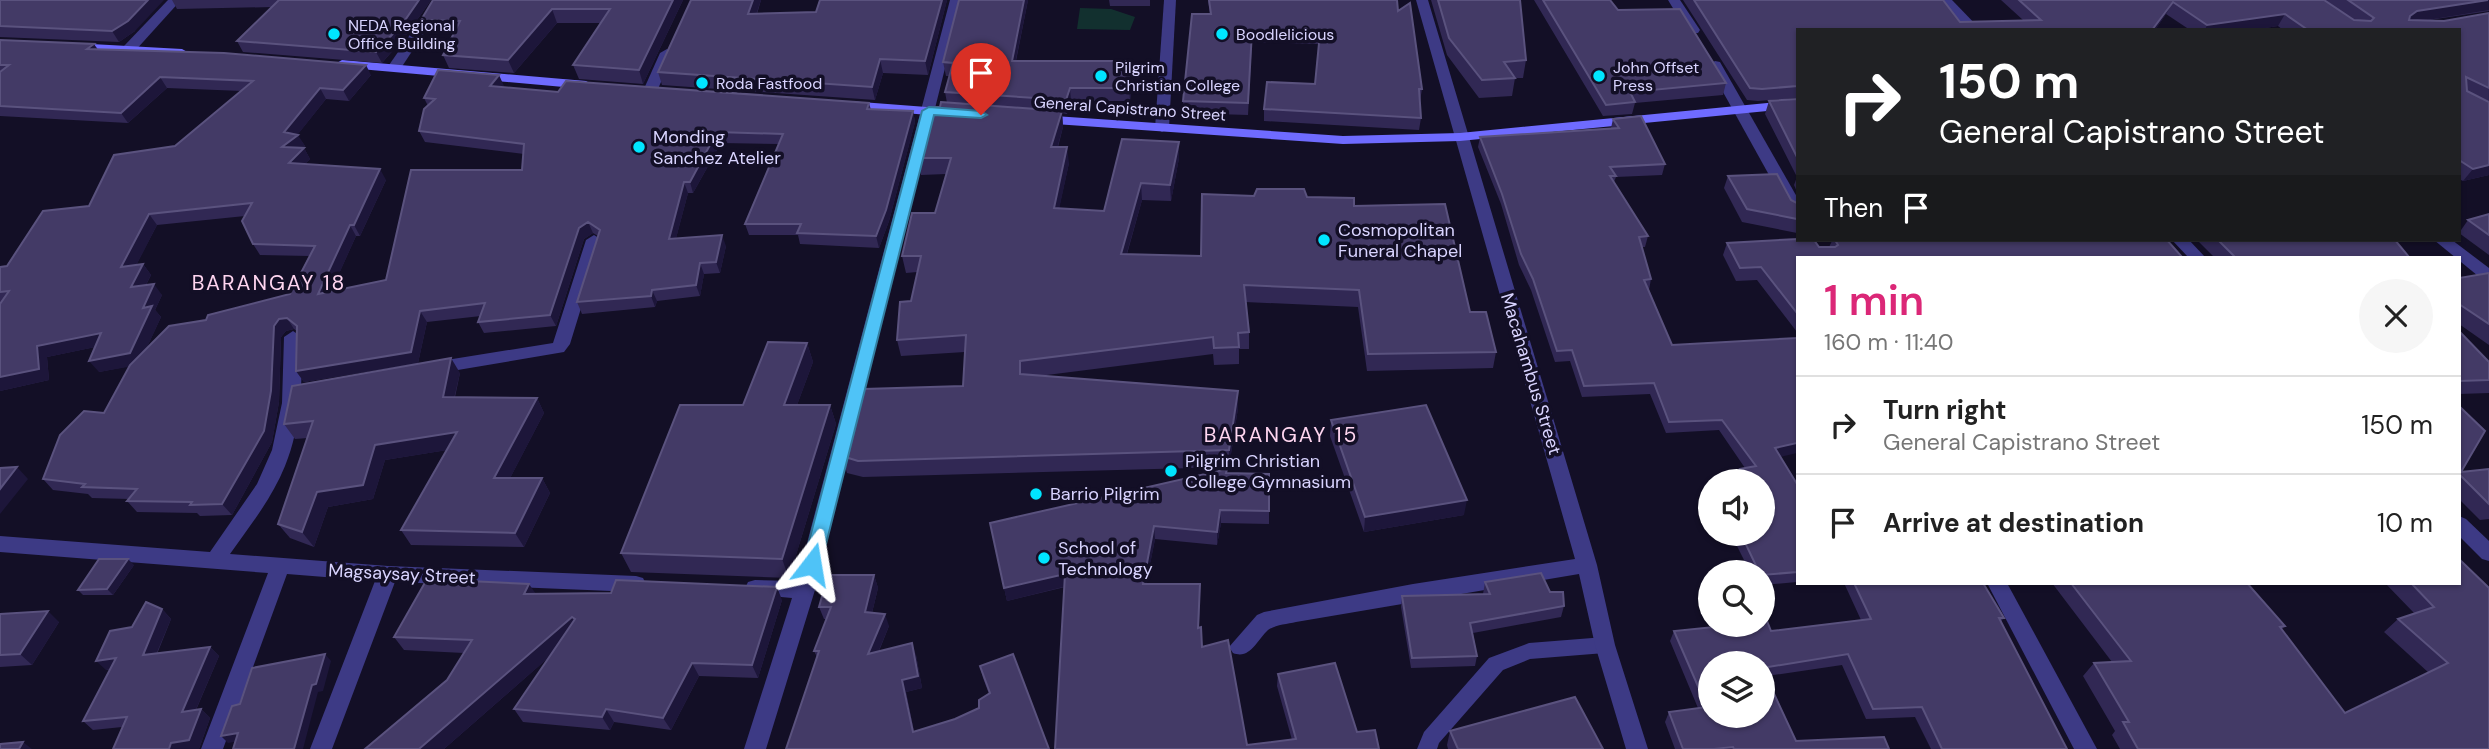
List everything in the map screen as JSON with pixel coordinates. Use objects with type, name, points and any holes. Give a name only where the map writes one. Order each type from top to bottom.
[{"type":"main road","points":[[64,46],[195,54]]},
{"type":"main road","points":[[328,63],[596,86]]},
{"type":"main road","points":[[831,104],[970,114]]},
{"type":"main road","name":"General Capistrano Street","points":[[1025,118],[1343,140],[1460,138],[1796,104]]},
{"type":"street","points":[[129,49],[175,0]]},
{"type":"street","points":[[394,68],[440,0]]},
{"type":"street","points":[[755,749],[805,590],[956,0]]},
{"type":"street","points":[[1163,128],[1170,0]]},
{"type":"street","name":"Macahambus Street","points":[[1422,0],[1460,138],[1587,565],[1605,645],[1637,749]]},
{"type":"street","points":[[1674,0],[1743,111],[1796,209]]},
{"type":"street","points":[[1945,0],[1973,28]]},
{"type":"street","points":[[650,91],[671,46]]},
{"type":"street","points":[[423,370],[558,348],[594,240]]},
{"type":"street","points":[[2182,242],[2196,256]]},
{"type":"street","points":[[2445,242],[2489,276]]},
{"type":"street","points":[[214,562],[275,468],[299,392],[293,337]]},
{"type":"street","points":[[2461,526],[2489,553]]},
{"type":"street","name":"Magsaysay Street","points":[[0,544],[388,574],[652,584]]},
{"type":"street","points":[[1240,646],[1264,621],[1296,613],[1587,565]]},
{"type":"street","points":[[212,749],[280,567]]},
{"type":"street","points":[[321,749],[388,574]]},
{"type":"street","points":[[1998,585],[2086,749]]},
{"type":"street","points":[[736,587],[805,590]]},
{"type":"lane","points":[[1427,749],[1431,738],[1496,664],[1529,651],[1605,645]]},
{"type":"green space","points":[[1080,8],[1111,9],[1135,17],[1130,30],[1077,29]]},
{"type":"building","points":[[0,0],[148,0],[128,21],[112,31],[0,26]]},
{"type":"building","points":[[279,0],[419,0],[403,23],[376,52],[237,41]]},
{"type":"building","points":[[433,0],[673,0],[639,70],[573,65],[610,9],[552,9],[508,60],[443,55],[460,21],[421,20]]},
{"type":"building","points":[[691,0],[753,0],[748,14],[816,12],[820,0],[942,0],[925,61],[880,59],[872,87],[658,72]]},
{"type":"building","name":"Pilgrim Christian College","points":[[959,0],[1024,0],[1012,61],[1132,61],[1129,88],[1070,88],[1066,100],[945,92],[953,63],[943,62]]},
{"type":"building","points":[[1209,0],[1397,0],[1398,11],[1410,3],[1422,89],[1419,89],[1421,118],[1264,109],[1267,82],[1315,84],[1320,33],[1252,31],[1248,103],[1183,101],[1192,14],[1211,14]]},
{"type":"building","points":[[1438,0],[1520,0],[1526,60],[1504,62],[1515,78],[1482,80],[1449,38]]},
{"type":"building","points":[[1543,0],[1610,0],[1618,10],[1680,9],[1726,83],[1630,92],[1635,102],[1606,105]]},
{"type":"building","points":[[1694,0],[1943,0],[1960,22],[2041,20],[2019,0],[2324,0],[2354,20],[2371,21],[2374,18],[2348,0],[2488,0],[2417,11],[2409,20],[2444,21],[2489,13],[2489,88],[2466,77],[2467,91],[2489,102],[2489,165],[2473,169],[2461,161],[2461,28],[2305,28],[2285,14],[2207,25],[2173,2],[2154,28],[1796,28],[1796,86],[1750,88]]},
{"type":"building","points":[[0,40],[94,44],[87,49],[224,53],[366,65],[343,90],[320,88],[284,132],[298,135],[282,147],[304,148],[289,163],[380,169],[318,294],[386,280],[411,170],[522,170],[524,144],[419,131],[424,109],[435,99],[424,98],[438,70],[499,75],[490,86],[558,92],[566,81],[869,103],[867,109],[913,111],[886,210],[876,236],[797,233],[801,224],[745,224],[783,134],[717,132],[690,182],[684,182],[669,239],[722,235],[716,262],[700,263],[696,285],[652,290],[651,296],[577,302],[600,230],[588,222],[579,228],[550,315],[478,322],[485,303],[420,311],[411,352],[296,371],[297,326],[287,318],[279,319],[274,326],[271,391],[264,431],[222,504],[127,501],[137,489],[82,487],[85,484],[43,479],[60,435],[84,411],[104,413],[130,365],[169,326],[206,320],[208,315],[290,294],[315,246],[253,244],[242,221],[252,203],[149,214],[121,267],[143,264],[131,287],[154,284],[143,308],[152,306],[130,353],[89,361],[101,333],[37,346],[39,369],[0,377],[0,304],[9,291],[0,292],[0,267],[7,266],[43,211],[89,206],[114,155],[175,146],[253,81],[160,77],[121,113],[0,106],[0,72],[9,65],[0,65]]},
{"type":"building","points":[[1796,99],[1796,155],[1769,101]]},
{"type":"building","points":[[941,102],[1062,111],[1051,147],[1067,147],[1054,208],[1104,211],[1122,139],[1179,142],[1170,185],[1141,183],[1121,254],[1201,256],[1202,194],[1254,196],[1257,189],[1304,189],[1307,197],[1354,198],[1354,206],[1445,204],[1470,312],[1486,312],[1496,352],[1368,354],[1359,290],[1244,285],[1249,332],[1238,333],[1239,347],[1214,348],[1213,337],[1020,361],[1020,374],[1238,391],[1229,450],[858,461],[842,456],[854,407],[859,407],[864,389],[963,386],[966,335],[897,340],[900,302],[911,301],[921,256],[902,256],[912,213],[935,213],[951,158],[918,158],[931,107],[940,107]]},
{"type":"building","points":[[1641,116],[1665,164],[1610,167],[1616,176],[1610,176],[1648,236],[1639,237],[1651,279],[1644,280],[1672,345],[1796,338],[1796,443],[1775,448],[1796,482],[1796,572],[1775,574],[1775,560],[1753,560],[1747,546],[1775,546],[1775,469],[1740,469],[1756,466],[1722,420],[1669,422],[1654,383],[1584,386],[1572,350],[1557,351],[1480,137],[1619,128],[1613,119]]},
{"type":"building","points":[[1777,174],[1791,200],[1796,202],[1796,219],[1747,209],[1728,176]]},
{"type":"building","points":[[2489,214],[2489,235],[2468,220]]},
{"type":"building","points":[[1796,239],[1796,242],[1815,242],[1819,247],[1835,247],[1838,245],[1836,242],[2169,242],[2181,256],[1796,256],[1796,312],[1761,267],[1740,268],[1727,243]]},
{"type":"building","points":[[2220,242],[2397,242],[2408,256],[2234,256]]},
{"type":"building","points":[[2489,273],[2489,324],[2461,305],[2461,278]]},
{"type":"building","points":[[2461,333],[2489,362],[2489,380],[2461,381]]},
{"type":"building","points":[[768,342],[807,343],[784,405],[830,405],[782,559],[621,553],[680,405],[743,405]]},
{"type":"building","points":[[451,358],[443,397],[537,398],[494,478],[542,478],[515,533],[401,530],[457,432],[375,445],[363,485],[317,492],[302,532],[278,524],[313,421],[284,424],[292,386]]},
{"type":"building","points":[[1426,405],[1467,500],[1365,517],[1331,420]]},
{"type":"building","points":[[2461,408],[2485,431],[2461,472]]},
{"type":"building","points":[[17,467],[0,489],[0,468]]},
{"type":"building","points":[[1227,469],[1226,473],[1269,474],[1269,511],[1220,510],[1217,532],[1154,526],[1143,584],[1200,584],[1198,628],[1201,627],[1202,647],[1228,640],[1247,745],[1296,739],[1278,674],[1335,663],[1357,732],[1375,730],[1379,749],[1055,749],[1065,574],[1004,588],[990,523]]},
{"type":"building","points":[[2489,469],[2489,504],[2461,476],[2461,472]]},
{"type":"building","points":[[99,559],[128,559],[107,589],[78,590]]},
{"type":"building","points":[[2461,561],[2489,588],[2489,749],[2138,749],[2123,722],[2129,722],[2094,663],[2131,661],[2073,585],[2249,585],[2285,626],[2280,627],[2345,713],[2448,663],[2398,619],[2434,607],[2413,585],[2461,585]]},
{"type":"building","points":[[1541,573],[1550,592],[1563,592],[1564,606],[1470,623],[1477,656],[1412,658],[1402,596],[1490,594],[1485,582]]},
{"type":"building","points":[[828,575],[874,575],[865,612],[885,614],[868,654],[912,643],[918,676],[902,680],[913,732],[955,719],[979,708],[979,700],[990,693],[980,666],[1013,654],[1049,749],[786,749],[819,651],[814,651],[831,607],[819,607]]},
{"type":"building","points":[[427,579],[529,584],[524,594],[611,593],[616,580],[777,587],[752,665],[692,663],[663,718],[606,709],[602,717],[514,709],[575,619],[572,617],[419,749],[365,749],[447,680],[472,640],[394,637]]},
{"type":"building","points":[[1855,585],[1984,585],[2004,618],[1999,618],[2067,749],[1942,749],[1922,707],[1873,709],[1848,654],[1775,666],[1775,651],[1698,651],[1698,686],[1674,631],[1698,629],[1698,637],[1775,637],[1775,631],[1871,619]]},
{"type":"building","points":[[146,602],[162,609],[143,655],[210,647],[182,712],[201,709],[189,740],[171,743],[169,749],[113,749],[127,717],[83,721],[116,658],[96,661],[110,631],[132,627]]},
{"type":"building","points":[[48,611],[20,654],[0,655],[0,614]]},
{"type":"building","points":[[325,654],[316,684],[312,685],[294,749],[233,749],[238,733],[221,736],[232,706],[240,704],[252,668]]},
{"type":"building","points":[[1775,696],[1796,741],[1884,737],[1889,749],[1683,749],[1669,712],[1698,708],[1698,728],[1775,728]]},
{"type":"building","points":[[1575,697],[1603,749],[1458,749],[1450,731]]},
{"type":"building","points":[[23,742],[19,749],[0,749],[0,744]]},
{"type":"place","name":"NEDA Regional Office Building","points":[[334,34]]},
{"type":"place","name":"Boodlelicious","points":[[1222,34]]},
{"type":"place","name":"Pilgrim Christian College","points":[[1101,76]]},
{"type":"place","name":"John Offset Press","points":[[1599,76]]},
{"type":"place","name":"Roda Fastfood","points":[[702,83]]},
{"type":"place","name":"Monding Sanchez Atelier","points":[[639,147]]},
{"type":"place","name":"Cosmopolitan Funeral Chapel","points":[[1324,240]]},
{"type":"place","name":"Pilgrim Christian College Gymnasium","points":[[1171,471]]},
{"type":"place","name":"Barrio Pilgrim","points":[[1036,494]]},
{"type":"place","name":"School of Technology","points":[[1044,558]]},
{"type":"district","name":"BARANGAY 18","points":[[269,283]]},
{"type":"district","name":"BARANGAY 15","points":[[1281,435]]},
{"type":"route","points":[[812,564],[929,111],[981,115]]}]
